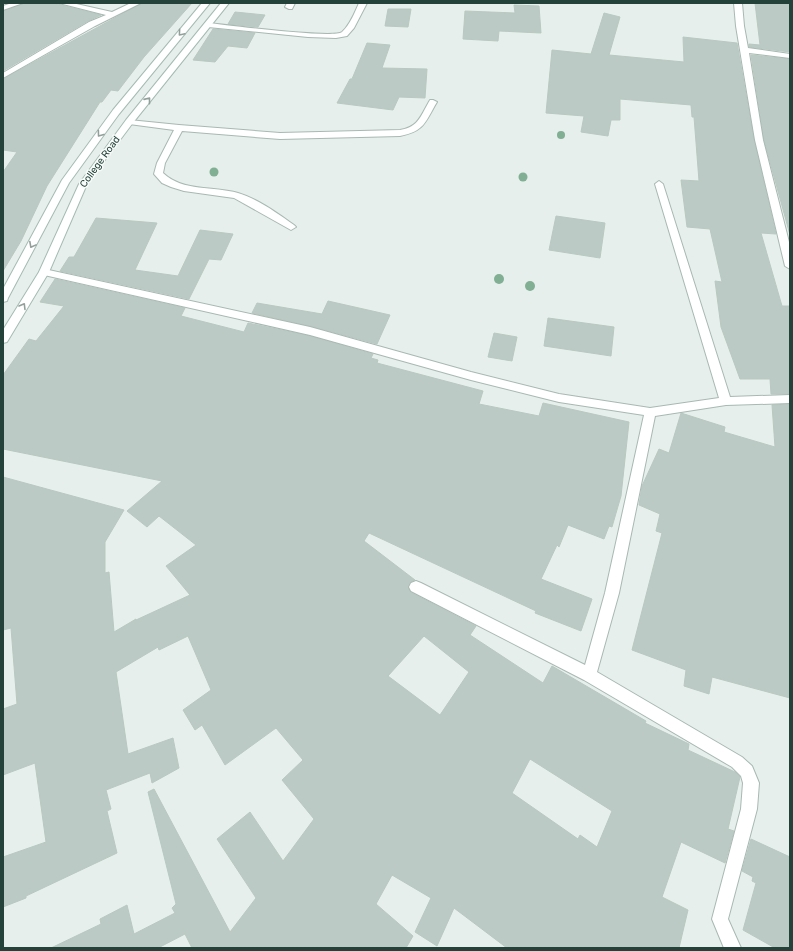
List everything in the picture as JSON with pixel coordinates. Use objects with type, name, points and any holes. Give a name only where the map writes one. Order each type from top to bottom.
[{"type":"street","points":[[3,8],[19,3]]},
{"type":"street","points":[[63,3],[112,14]]},
{"type":"street","points":[[3,76],[112,14],[137,3]]},
{"type":"street","name":"College Road","points":[[3,298],[65,182],[116,112],[206,3]]},
{"type":"street","name":"College Road","points":[[3,339],[44,272],[83,184],[129,122],[225,3]]},
{"type":"street","points":[[208,25],[292,34],[336,36],[344,34],[351,26],[363,3]]},
{"type":"street","points":[[738,3],[740,26],[759,140],[790,266]]},
{"type":"street","points":[[745,50],[790,56]]},
{"type":"street","points":[[129,122],[179,128],[280,136],[400,133],[411,131],[419,126],[433,102]]},
{"type":"street","points":[[179,128],[161,163],[158,174],[163,181],[174,186],[236,196],[275,216],[291,227]]},
{"type":"street","points":[[659,184],[726,402]]},
{"type":"street","points":[[44,272],[310,331],[472,376],[559,398],[650,412],[726,402],[790,399]]},
{"type":"street","points":[[589,675],[612,593],[650,412]]},
{"type":"street","points":[[416,587],[589,675],[737,762],[747,771],[751,783],[749,809],[720,919],[733,948]]},
{"type":"building","points":[[24,3],[53,3],[101,15],[88,21],[3,71],[3,11]]},
{"type":"building","points":[[142,3],[192,3],[144,57],[118,91],[111,90],[102,102],[100,102],[47,186],[21,241],[3,271],[3,172],[17,152],[3,150],[3,79]]},
{"type":"building","points":[[755,3],[790,3],[790,52],[749,47],[749,44],[760,45]]},
{"type":"building","points":[[514,5],[539,6],[541,33],[499,31],[498,41],[463,39],[465,11],[515,13]]},
{"type":"building","points":[[388,9],[411,9],[408,27],[385,26]]},
{"type":"building","points":[[235,12],[265,15],[258,27],[228,24]]},
{"type":"building","points":[[604,13],[620,17],[609,55],[684,62],[683,37],[737,43],[754,140],[776,234],[761,233],[782,306],[790,306],[790,394],[771,394],[770,379],[740,379],[721,327],[715,281],[722,282],[710,229],[687,227],[681,180],[699,181],[694,117],[692,117],[691,105],[620,99],[620,120],[611,120],[608,136],[581,132],[584,116],[546,113],[552,50],[591,54]]},
{"type":"building","points":[[213,29],[255,33],[247,48],[228,46],[215,62],[193,60]]},
{"type":"building","points":[[367,43],[390,45],[382,68],[427,69],[425,98],[399,97],[393,110],[337,103],[350,79],[352,79]]},
{"type":"building","points":[[751,55],[790,59],[790,235],[764,140]]},
{"type":"building","points":[[556,216],[605,223],[600,258],[549,250]]},
{"type":"building","points":[[96,218],[157,223],[135,270],[178,276],[200,230],[233,234],[221,260],[209,259],[189,299],[60,271],[69,257],[74,257]]},
{"type":"building","points":[[55,279],[185,308],[181,316],[244,332],[248,323],[310,336],[373,354],[371,358],[378,360],[377,363],[483,391],[479,404],[539,416],[543,403],[629,422],[621,496],[612,527],[609,526],[604,539],[568,525],[559,547],[557,545],[541,579],[592,599],[581,631],[535,613],[536,611],[369,533],[364,541],[415,580],[410,582],[408,586],[410,592],[476,626],[470,635],[543,683],[552,666],[646,721],[645,723],[689,744],[688,750],[735,772],[740,777],[728,829],[734,831],[725,863],[681,842],[662,897],[688,910],[679,948],[507,948],[454,908],[437,946],[415,932],[431,898],[392,875],[376,904],[413,936],[406,948],[192,948],[185,934],[158,948],[51,948],[101,924],[100,919],[127,905],[134,934],[175,913],[172,908],[176,904],[148,792],[154,789],[230,932],[256,898],[217,839],[250,812],[283,861],[314,819],[282,780],[303,760],[276,728],[225,765],[202,725],[195,730],[183,710],[211,690],[188,636],[159,650],[158,647],[116,672],[128,754],[173,738],[179,768],[152,783],[150,773],[106,790],[111,809],[107,811],[117,853],[26,896],[26,898],[3,907],[3,857],[46,842],[35,763],[3,775],[3,709],[17,704],[11,628],[3,630],[3,477],[124,510],[105,542],[105,573],[109,572],[114,632],[136,619],[190,595],[166,566],[196,545],[159,516],[147,527],[127,511],[162,481],[3,449],[3,375],[29,339],[36,341],[64,306],[40,302]],"holes":[[[424,636],[469,672],[440,715],[388,676]],[[530,759],[612,811],[597,847],[580,835],[578,839],[512,793]]]},
{"type":"building","points":[[328,301],[390,315],[377,344],[310,326],[252,313],[257,303],[322,314]]},
{"type":"building","points":[[548,318],[614,327],[611,356],[544,346]]},
{"type":"building","points":[[494,333],[517,337],[512,361],[488,357]]},
{"type":"building","points":[[790,404],[790,698],[712,677],[709,694],[684,686],[686,670],[632,650],[662,533],[656,531],[660,514],[639,505],[642,486],[659,449],[669,453],[681,413],[725,427],[724,432],[775,447],[772,405]]},
{"type":"building","points":[[751,839],[790,857],[790,948],[775,948],[743,930],[756,883],[752,881],[753,877],[742,871]]}]
